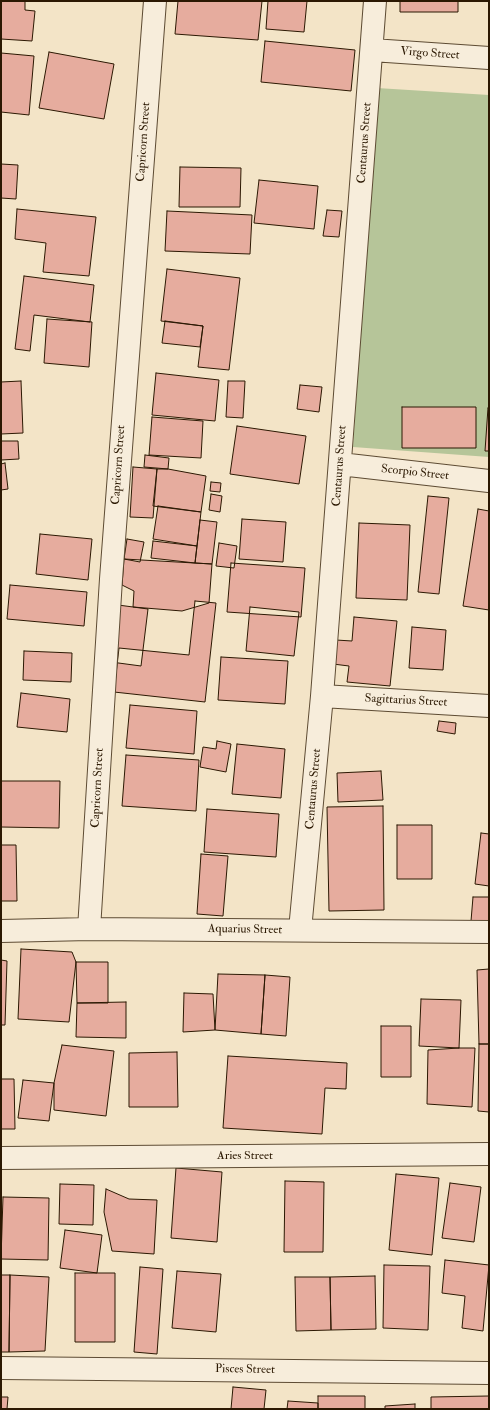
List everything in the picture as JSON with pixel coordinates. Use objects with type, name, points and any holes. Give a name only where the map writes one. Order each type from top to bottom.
[{"type":"street","name":"Capricorn Street","points":[[89,929],[111,579],[155,1]]},
{"type":"street","name":"Centaurus Street","points":[[300,930],[322,696],[375,1]]},
{"type":"street","name":"Virgo Street","points":[[372,50],[489,58]]},
{"type":"street","name":"Scorpio Street","points":[[340,464],[489,481]]},
{"type":"street","name":"Sagittarius Street","points":[[322,696],[489,706]]},
{"type":"street","name":"Aquarius Street","points":[[1,931],[89,929],[489,932]]},
{"type":"street","name":"Aries Street","points":[[1,1158],[489,1154]]},
{"type":"street","name":"Pisces Street","points":[[1,1368],[489,1373]]},
{"type":"green space","points":[[377,88],[489,95],[489,457],[353,447]]},
{"type":"building","points":[[1,1],[25,1],[25,10],[35,11],[32,41],[1,39]]},
{"type":"building","points":[[178,1],[262,1],[258,40],[175,34]]},
{"type":"building","points":[[268,1],[307,1],[304,32],[266,29]]},
{"type":"building","points":[[400,1],[458,1],[458,12],[400,12]]},
{"type":"building","points":[[265,41],[355,50],[351,91],[261,82]]},
{"type":"building","points":[[49,52],[114,64],[104,119],[39,108]]},
{"type":"building","points":[[1,53],[34,56],[29,115],[1,112]]},
{"type":"building","points":[[1,164],[18,165],[16,199],[1,198]]},
{"type":"building","points":[[180,167],[241,168],[240,207],[179,207]]},
{"type":"building","points":[[259,180],[318,186],[314,229],[254,223]]},
{"type":"building","points":[[17,209],[96,217],[89,276],[43,272],[46,243],[15,239]]},
{"type":"building","points":[[327,210],[342,211],[339,237],[323,236]]},
{"type":"building","points":[[167,211],[252,215],[250,254],[165,251]]},
{"type":"building","points":[[167,269],[240,278],[229,370],[198,367],[203,326],[161,321]]},
{"type":"building","points":[[24,276],[94,285],[90,322],[34,315],[30,351],[15,349]]},
{"type":"building","points":[[47,319],[92,322],[89,367],[44,363]]},
{"type":"building","points":[[165,321],[203,326],[200,347],[162,343]]},
{"type":"building","points":[[156,373],[219,380],[215,421],[152,415]]},
{"type":"building","points":[[21,381],[23,433],[1,434],[1,382]]},
{"type":"building","points":[[228,381],[245,381],[243,418],[226,417]]},
{"type":"building","points":[[300,385],[322,387],[319,412],[297,409]]},
{"type":"building","points":[[402,407],[476,407],[476,448],[402,448]]},
{"type":"building","points":[[488,408],[489,451],[485,451]]},
{"type":"building","points":[[152,417],[203,421],[201,458],[149,455]]},
{"type":"building","points":[[237,426],[306,436],[299,484],[230,474]]},
{"type":"building","points":[[1,441],[18,441],[19,459],[1,460]]},
{"type":"building","points":[[145,455],[169,458],[168,469],[144,467]]},
{"type":"building","points":[[5,463],[8,489],[1,490],[1,464]]},
{"type":"building","points":[[133,467],[157,469],[153,518],[130,517]]},
{"type":"building","points":[[157,469],[168,469],[206,476],[201,512],[153,506]]},
{"type":"building","points":[[211,482],[221,483],[220,492],[210,491]]},
{"type":"building","points":[[211,494],[222,496],[220,512],[209,510]]},
{"type":"building","points":[[428,496],[449,498],[439,594],[418,592]]},
{"type":"building","points":[[158,506],[201,512],[197,546],[153,539]]},
{"type":"building","points":[[478,509],[489,511],[489,610],[463,606]]},
{"type":"building","points":[[242,519],[286,522],[283,562],[239,559]]},
{"type":"building","points":[[200,520],[217,522],[212,564],[195,563]]},
{"type":"building","points":[[359,523],[410,525],[407,600],[356,598]]},
{"type":"building","points":[[40,534],[92,539],[88,580],[36,574]]},
{"type":"building","points":[[127,539],[144,542],[140,562],[124,559]]},
{"type":"building","points":[[153,541],[197,546],[195,563],[151,558]]},
{"type":"building","points":[[219,543],[237,546],[234,568],[216,566]]},
{"type":"building","points":[[124,559],[212,564],[209,603],[182,611],[133,607],[134,591],[122,585]]},
{"type":"building","points":[[231,563],[305,568],[301,617],[227,612]]},
{"type":"building","points":[[10,585],[87,592],[84,626],[7,619]]},
{"type":"building","points":[[195,601],[216,603],[205,702],[114,692],[119,648],[189,655]]},
{"type":"building","points":[[118,605],[148,609],[141,666],[111,662]]},
{"type":"building","points":[[250,607],[299,612],[294,656],[246,651]]},
{"type":"building","points":[[354,617],[397,621],[390,686],[347,682],[349,666],[333,664],[336,640],[352,641]]},
{"type":"building","points":[[412,627],[446,630],[443,670],[409,668]]},
{"type":"building","points":[[24,651],[72,653],[71,682],[23,680]]},
{"type":"building","points":[[221,657],[288,661],[285,704],[218,700]]},
{"type":"building","points":[[21,693],[70,699],[67,732],[17,727]]},
{"type":"building","points":[[130,705],[197,711],[194,754],[126,748]]},
{"type":"building","points":[[439,721],[456,723],[455,734],[437,731]]},
{"type":"building","points":[[217,741],[231,744],[226,772],[200,767],[203,747],[216,749]]},
{"type":"building","points":[[237,744],[285,749],[281,798],[232,794]]},
{"type":"building","points":[[126,755],[199,760],[196,811],[122,806]]},
{"type":"building","points":[[381,771],[383,800],[338,802],[337,773]]},
{"type":"building","points":[[1,781],[60,781],[59,828],[1,827]]},
{"type":"building","points":[[383,806],[384,910],[329,911],[327,807]]},
{"type":"building","points":[[207,809],[279,814],[276,857],[204,852]]},
{"type":"building","points":[[397,825],[432,825],[432,879],[397,879]]},
{"type":"building","points":[[481,833],[489,834],[489,886],[475,884]]},
{"type":"building","points":[[1,845],[16,845],[17,901],[1,901]]},
{"type":"building","points":[[201,854],[228,856],[223,916],[197,914]]},
{"type":"building","points":[[473,897],[489,897],[489,921],[471,921]]},
{"type":"building","points":[[21,949],[72,952],[76,962],[69,1022],[18,1019]]},
{"type":"building","points":[[1,960],[7,961],[5,1025],[1,1025]]},
{"type":"building","points":[[76,962],[108,962],[108,1003],[77,1003]]},
{"type":"building","points":[[489,969],[489,1044],[479,1044],[477,970]]},
{"type":"building","points":[[218,974],[265,975],[261,1034],[215,1030]]},
{"type":"building","points":[[265,975],[290,977],[286,1036],[261,1034]]},
{"type":"building","points":[[184,993],[213,994],[215,1030],[183,1032]]},
{"type":"building","points":[[421,999],[461,1000],[459,1048],[419,1046]]},
{"type":"building","points":[[126,1002],[126,1038],[76,1037],[77,1003]]},
{"type":"building","points":[[381,1026],[411,1026],[411,1077],[381,1077]]},
{"type":"building","points":[[479,1044],[489,1044],[489,1112],[478,1111]]},
{"type":"building","points":[[62,1045],[114,1051],[106,1116],[54,1110],[54,1083]]},
{"type":"building","points":[[475,1048],[472,1107],[427,1104],[428,1050]]},
{"type":"building","points":[[177,1052],[178,1107],[129,1107],[129,1053]]},
{"type":"building","points":[[228,1056],[347,1063],[346,1089],[325,1088],[322,1134],[223,1128]]},
{"type":"building","points":[[1,1079],[14,1079],[15,1129],[1,1129]]},
{"type":"building","points":[[23,1080],[54,1083],[49,1121],[18,1118]]},
{"type":"building","points":[[176,1168],[222,1172],[217,1242],[171,1238]]},
{"type":"building","points":[[396,1174],[439,1178],[432,1255],[389,1250]]},
{"type":"building","points":[[285,1181],[324,1182],[323,1252],[284,1252]]},
{"type":"building","points":[[450,1183],[481,1187],[474,1242],[442,1238]]},
{"type":"building","points":[[60,1184],[94,1185],[93,1225],[59,1224]]},
{"type":"building","points":[[106,1189],[129,1199],[157,1200],[154,1254],[112,1251],[104,1212]]},
{"type":"building","points":[[3,1197],[49,1198],[48,1260],[1,1259]]},
{"type":"building","points":[[65,1230],[102,1235],[97,1273],[60,1268]]},
{"type":"building","points":[[445,1260],[489,1265],[483,1331],[462,1328],[465,1296],[442,1293]]},
{"type":"building","points":[[384,1265],[430,1266],[428,1330],[383,1328]]},
{"type":"building","points":[[140,1267],[163,1269],[157,1354],[134,1352]]},
{"type":"building","points":[[177,1271],[221,1274],[216,1332],[172,1328]]},
{"type":"building","points":[[75,1273],[115,1273],[115,1342],[75,1342]]},
{"type":"building","points":[[1,1275],[10,1275],[9,1352],[1,1352]]},
{"type":"building","points":[[10,1275],[49,1277],[45,1351],[9,1352]]},
{"type":"building","points":[[375,1276],[376,1329],[331,1330],[330,1277]]},
{"type":"building","points":[[295,1277],[330,1277],[331,1330],[296,1331]]},
{"type":"building","points":[[233,1387],[266,1390],[264,1409],[231,1409]]},
{"type":"building","points":[[318,1396],[365,1396],[365,1409],[318,1409]]},
{"type":"building","points":[[489,1396],[489,1409],[431,1409],[431,1397]]},
{"type":"building","points":[[1,1397],[8,1397],[7,1409],[1,1409]]},
{"type":"building","points":[[288,1401],[318,1403],[318,1409],[287,1409]]},
{"type":"building","points":[[415,1404],[415,1409],[385,1409],[385,1406]]}]
